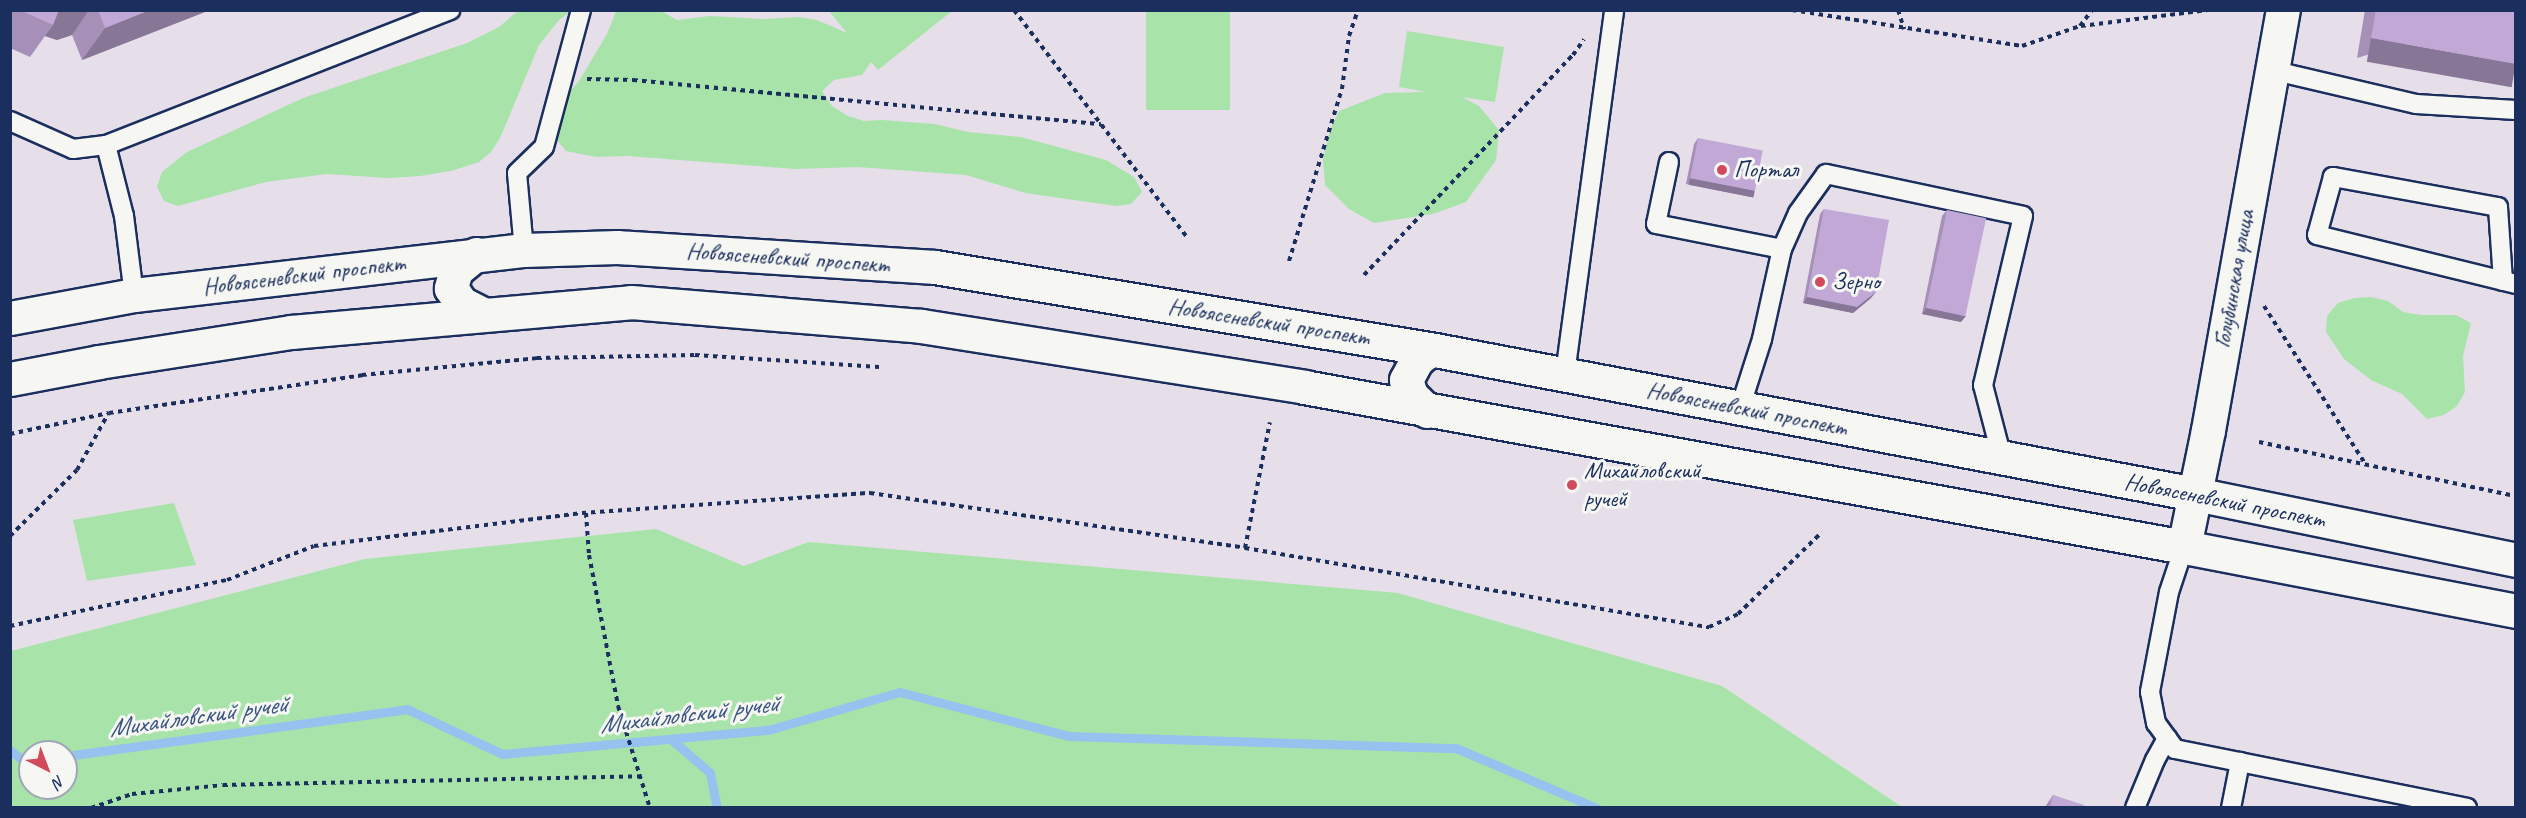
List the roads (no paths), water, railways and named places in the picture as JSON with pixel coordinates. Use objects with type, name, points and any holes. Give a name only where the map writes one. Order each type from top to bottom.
[{"type":"main road","name":"Голубинская улица","points":[[2184,547],[2283,10]]},
{"type":"main road","name":"Новоясеневский проспект","points":[[10,318],[134,295],[524,250],[616,246],[935,267],[1435,350],[2514,553]]},
{"type":"main road","points":[[476,254],[456,270],[451,288],[461,303],[481,313]]},
{"type":"main road","points":[[410,262],[429,273],[436,280],[439,288],[433,306],[427,314],[415,320]]},
{"type":"main road","points":[[10,380],[99,362],[291,332],[481,313],[631,302],[921,326],[1304,387],[2184,547],[2516,611]]},
{"type":"main road","points":[[1427,411],[1411,395],[1406,380],[1416,361],[1425,353],[1435,350]]},
{"type":"lane","points":[[10,121],[73,148],[106,145],[451,10]]},
{"type":"lane","points":[[524,250],[517,173],[544,147],[582,10]]},
{"type":"lane","points":[[1565,374],[1614,10]]},
{"type":"lane","points":[[2271,70],[2415,104],[2516,110]]},
{"type":"lane","points":[[106,145],[124,216],[134,295]]},
{"type":"lane","points":[[1669,162],[1656,224],[1782,249]]},
{"type":"lane","points":[[1740,408],[1762,339],[1782,249],[1798,213],[1826,174],[2023,216],[1983,385],[2002,458]]},
{"type":"lane","points":[[2333,177],[2498,207],[2509,282],[2317,235],[2333,177]]},
{"type":"lane","points":[[2184,547],[2169,592],[2150,692],[2156,723],[2175,749],[2467,807]]},
{"type":"lane","points":[[2135,807],[2167,738]]},
{"type":"lane","points":[[2231,807],[2240,762]]},
{"type":"waterway","name":"Михайловский ручей","points":[[78,754],[407,709],[502,754],[768,730],[900,692],[1069,736],[1456,748],[1597,808]]},
{"type":"waterway","points":[[671,739],[710,773],[717,808]]},
{"type":"waterway","name":"Михайловский ручей","points":[[10,750],[18,756]]},
{"type":"place","name":"Портал","points":[[1722,170]]},
{"type":"place","name":"Зерно","points":[[1820,282]]},
{"type":"place","name":"Михайловский ручей","points":[[1572,485]]}]
